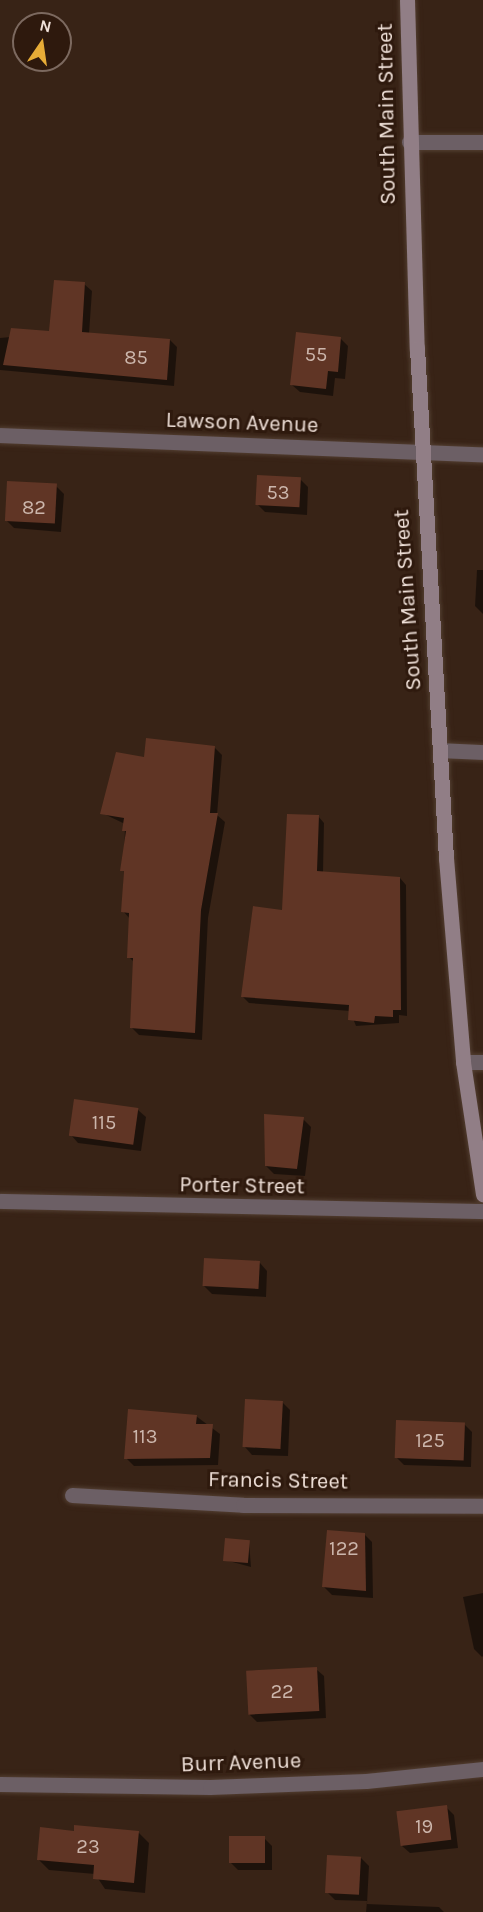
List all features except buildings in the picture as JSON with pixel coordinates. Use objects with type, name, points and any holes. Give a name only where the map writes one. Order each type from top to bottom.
[{"type":"main road","name":"South Main Street","points":[[407,0],[409,142],[422,450],[440,750],[463,1062],[483,1196]]},
{"type":"street","points":[[409,142],[483,142]]},
{"type":"street","name":"Lawson Avenue","points":[[0,435],[483,454]]},
{"type":"street","points":[[440,750],[483,752]]},
{"type":"street","points":[[463,1062],[483,1062]]},
{"type":"street","name":"Porter Street","points":[[0,1201],[483,1211]]},
{"type":"street","name":"Francis Street","points":[[72,1495],[243,1505],[483,1506]]},
{"type":"street","name":"Burr Avenue","points":[[0,1784],[210,1787],[366,1781],[483,1769]]}]
